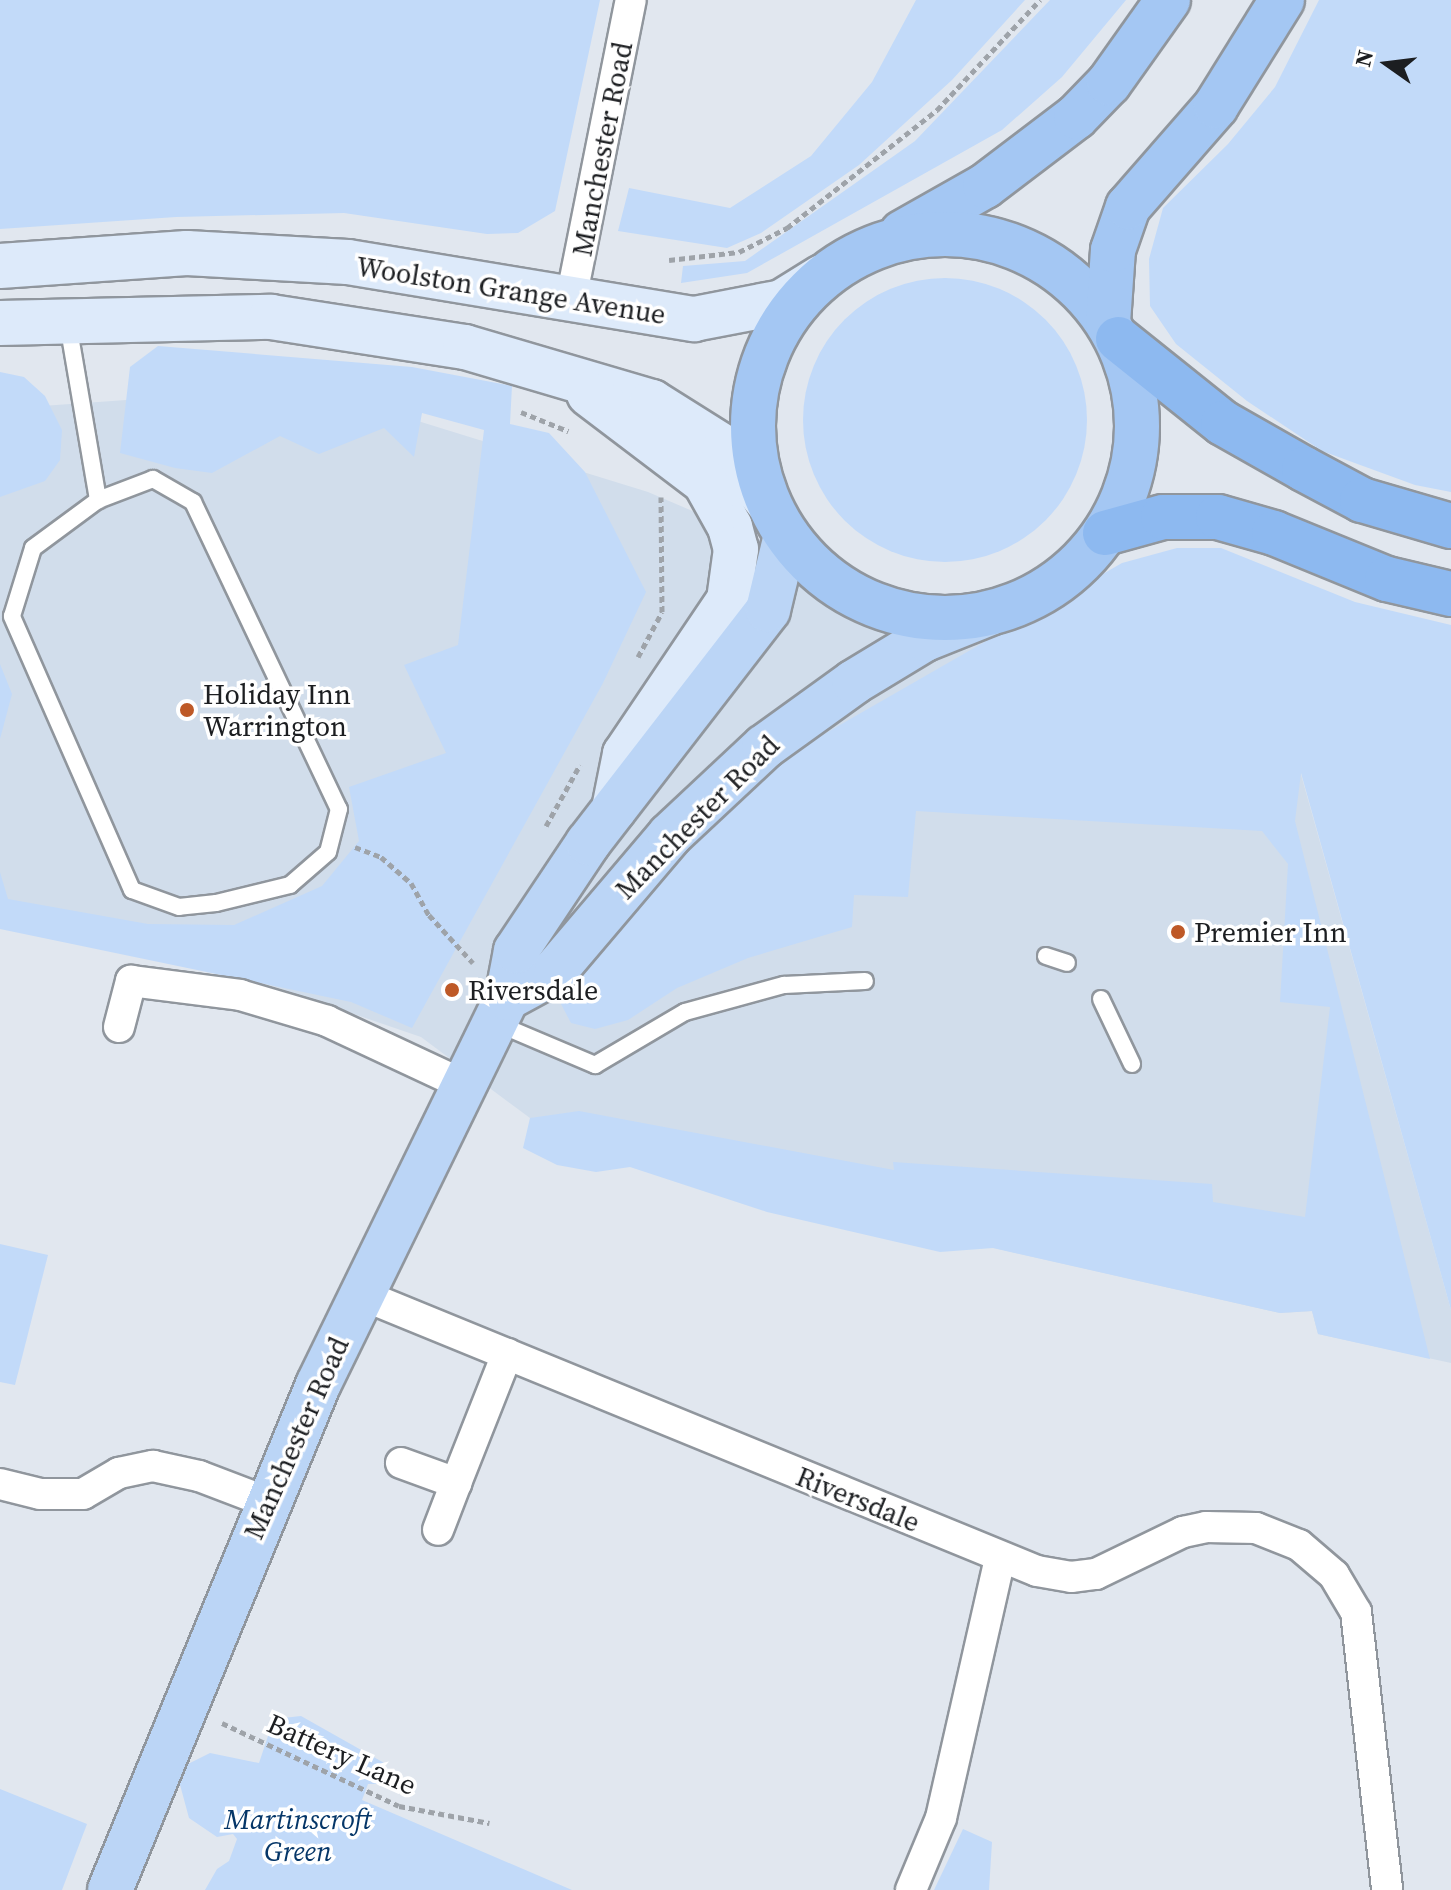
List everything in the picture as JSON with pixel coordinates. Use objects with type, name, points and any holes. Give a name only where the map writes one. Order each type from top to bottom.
[{"type":"highway","points":[[1168,0],[1133,52],[1076,117],[985,186],[822,277],[791,310],[759,377],[753,430],[777,519],[829,579],[875,605],[925,617],[990,613],[1038,595],[1064,577],[1105,533],[1126,490],[1137,436],[1129,368],[1113,331],[1113,250],[1128,207],[1216,106],[1282,0]]},
{"type":"highway","points":[[890,241],[941,233],[999,240],[1059,271],[1113,331],[1223,423],[1362,500],[1451,526]]},
{"type":"highway","points":[[1105,533],[1163,517],[1218,517],[1274,533],[1387,579],[1451,594]]},
{"type":"main road","name":"Woolston Grange Avenue","points":[[0,266],[187,253],[273,257],[449,275],[657,316],[722,317],[782,302],[822,277]]},
{"type":"main road","points":[[0,323],[271,317],[376,329],[465,347],[571,381],[652,402],[692,423],[725,448],[777,519]]},
{"type":"main road","points":[[571,381],[705,482],[730,527],[736,549],[729,600],[625,754],[614,809]]},
{"type":"main road","name":"Manchester Road","points":[[110,1890],[267,1502],[360,1294],[501,1010],[516,951],[614,809],[768,610],[777,519]]},
{"type":"main road","name":"Manchester Road","points":[[501,1010],[553,973],[670,835],[764,747],[854,682],[925,639],[990,613]]},
{"type":"street","name":"Manchester Road","points":[[571,299],[631,0]]},
{"type":"street","points":[[119,1027],[131,981],[240,995],[327,1021],[462,1084]]},
{"type":"street","name":"Riversdale","points":[[360,1294],[1037,1571],[1082,1577],[1183,1532],[1234,1525],[1278,1535],[1319,1560],[1347,1591],[1361,1637],[1387,1890]]},
{"type":"street","points":[[438,1530],[507,1354]]},
{"type":"street","points":[[401,1463],[456,1483]]},
{"type":"street","points":[[0,1484],[63,1496],[83,1494],[136,1467],[153,1466],[199,1476],[267,1502]]},
{"type":"street","points":[[911,1890],[941,1818],[1000,1558]]},
{"type":"lane","points":[[67,320],[98,500]]},
{"type":"lane","points":[[153,479],[193,502],[339,809],[328,852],[290,885],[179,907],[132,890],[12,616],[33,548],[98,500],[153,479]]},
{"type":"lane","points":[[1046,956],[1067,963]]},
{"type":"lane","points":[[501,1010],[595,1065],[685,1012],[784,985],[865,981]]},
{"type":"lane","points":[[1101,999],[1132,1064]]},
{"type":"path","points":[[669,260],[739,252],[787,228],[937,110],[1040,0]]},
{"type":"path","points":[[521,412],[582,437]]},
{"type":"path","points":[[633,666],[662,612],[661,481]]},
{"type":"path","points":[[538,841],[582,760]]},
{"type":"path","points":[[332,838],[381,857],[411,883],[441,930],[501,1010]]},
{"type":"path","name":"Battery Lane","points":[[183,1706],[399,1806],[489,1823]]},
{"type":"shaded area","points":[[308,387],[648,492],[1300,771],[1451,1310],[1451,1363],[1318,1334],[1312,1311],[1280,1313],[823,1209],[530,1118],[421,1037],[164,949],[0,927],[0,409]]},
{"type":"green space","points":[[0,0],[600,0],[555,211],[518,233],[487,234],[344,213],[176,217],[0,229]]},
{"type":"green space","points":[[916,0],[1025,0],[952,80],[859,165],[761,233],[727,248],[618,231],[629,188],[730,208],[811,156],[872,82]]},
{"type":"green space","points":[[1050,0],[1126,0],[1062,77],[1002,130],[747,273],[681,283],[683,266],[745,261],[915,141]]},
{"type":"green space","points":[[1319,0],[1451,0],[1451,492],[1415,485],[1322,451],[1247,401],[1176,344],[1150,306],[1149,259],[1163,208],[1228,144],[1275,87]]},
{"type":"green space","points":[[931,278],[959,278],[986,284],[1012,295],[1046,319],[1063,341],[1076,366],[1085,392],[1085,448],[1076,474],[1063,499],[1046,521],[1012,545],[986,556],[959,562],[931,562],[904,556],[878,545],[844,521],[820,487],[809,461],[803,434],[803,406],[809,379],[820,353],[844,319],[878,295],[904,284]]},
{"type":"green space","points":[[158,346],[412,367],[512,386],[510,424],[549,433],[585,472],[646,592],[603,683],[412,1028],[351,1002],[0,929],[0,872],[8,899],[148,924],[234,925],[322,886],[359,841],[349,787],[446,753],[404,665],[458,645],[484,430],[422,413],[414,457],[384,428],[319,454],[280,436],[212,473],[175,468],[120,453],[130,367]]},
{"type":"green space","points":[[0,372],[24,377],[45,396],[62,430],[60,460],[45,481],[0,497]]},
{"type":"green space","points":[[1177,548],[1221,548],[1355,602],[1451,625],[1451,1310],[1301,773],[1295,821],[1430,1359],[1318,1334],[1312,1311],[1280,1313],[993,1248],[940,1252],[767,1212],[630,1167],[596,1172],[557,1165],[523,1148],[530,1118],[579,1111],[894,1170],[893,1162],[1212,1184],[1213,1202],[1305,1217],[1330,1007],[1280,1002],[1288,864],[1262,831],[916,811],[908,897],[854,895],[852,927],[748,958],[677,988],[628,1020],[595,1029],[571,1023],[561,1004],[563,989],[579,961],[730,804],[812,741],[1122,563]]},
{"type":"green space","points":[[0,664],[12,694],[0,739]]},
{"type":"green space","points":[[0,1244],[48,1255],[15,1385],[0,1382]]},
{"type":"green space","name":"Martinscroft Green","points":[[301,1716],[386,1764],[378,1784],[368,1784],[362,1800],[572,1890],[205,1890],[217,1869],[229,1861],[237,1839],[233,1834],[217,1837],[189,1818],[179,1781],[184,1766],[210,1753],[259,1763],[270,1730],[283,1718]]},
{"type":"green space","points":[[0,1789],[87,1824],[62,1890],[0,1890]]},
{"type":"green space","points":[[963,1829],[992,1842],[989,1890],[934,1890]]},
{"type":"place","name":"Holiday Inn Warrington","points":[[187,710]]},
{"type":"place","name":"Premier Inn","points":[[1178,932]]},
{"type":"place","name":"Riversdale","points":[[452,990]]}]
